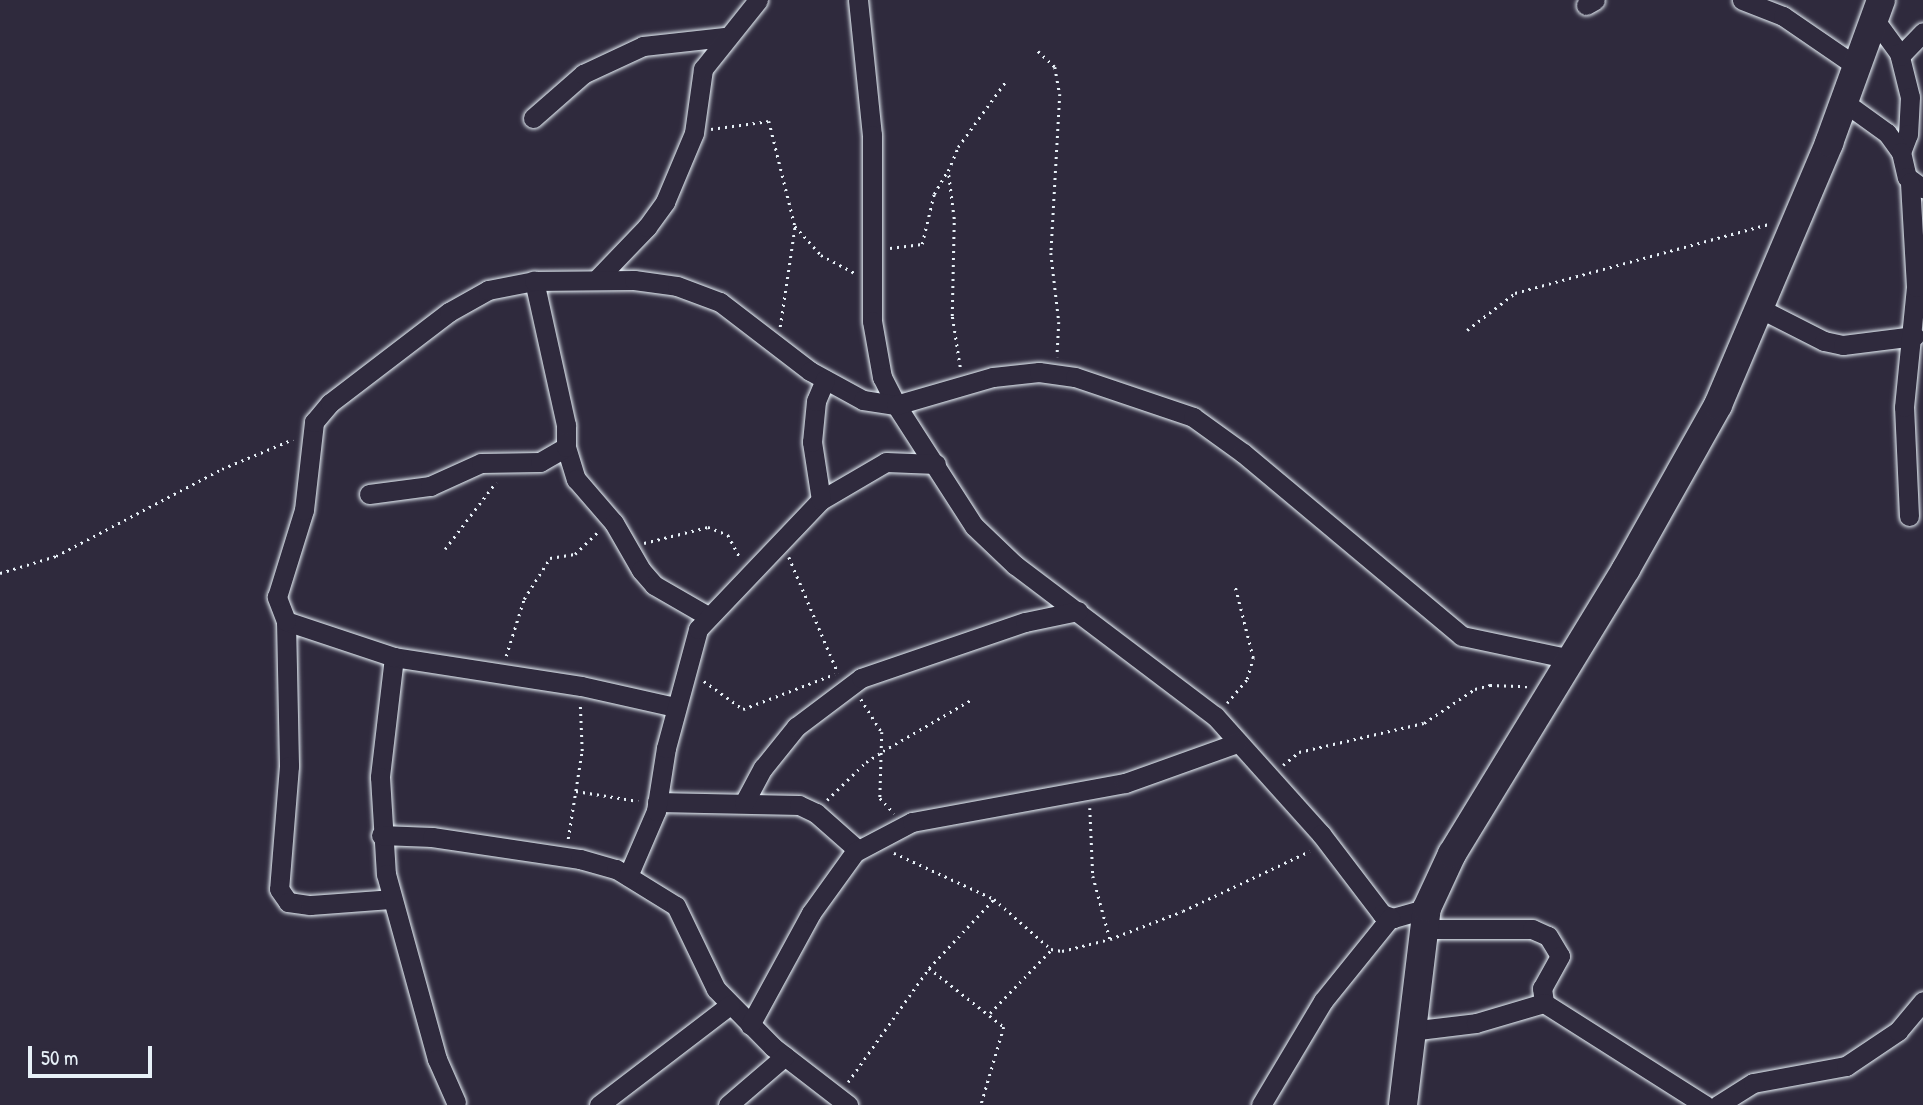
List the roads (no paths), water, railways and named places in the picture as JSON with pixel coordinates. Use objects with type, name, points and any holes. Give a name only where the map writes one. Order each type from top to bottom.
[{"type":"street","points":[[596,280],[656,216],[694,133],[703,69],[725,37],[758,0]]},
{"type":"street","points":[[858,0],[872,135],[875,347],[896,405],[974,526],[1015,565],[1215,716],[1269,780],[1327,842],[1376,907],[1390,918],[1426,918],[1532,929],[1548,936],[1560,956],[1542,988],[1544,1003]]},
{"type":"street","points":[[1742,0],[1783,16],[1856,66]]},
{"type":"street","points":[[1403,1105],[1426,918],[1452,854],[1555,689],[1718,405],[1844,102],[1876,8]]},
{"type":"street","points":[[1876,8],[1900,56],[1910,97],[1908,134],[1901,152]]},
{"type":"street","points":[[1900,56],[1923,32]]},
{"type":"street","points":[[533,118],[583,74],[643,46],[725,37]]},
{"type":"street","points":[[1844,102],[1887,133],[1901,152],[1917,185],[1914,336],[1904,407],[1909,516]]},
{"type":"street","points":[[391,898],[310,905],[288,902],[279,889],[289,734],[286,621],[277,597],[303,510],[312,430],[330,403],[449,312],[488,290],[534,281],[596,280],[677,286],[720,302],[825,380],[863,400],[896,405],[963,384],[1016,374],[1055,374],[1193,417],[1213,429],[1462,636],[1571,659]]},
{"type":"street","points":[[534,281],[566,425],[566,447],[576,479],[610,520],[654,586],[708,616]]},
{"type":"street","points":[[1757,307],[1824,341],[1843,345],[1914,336]]},
{"type":"street","points":[[821,500],[812,442],[816,401],[825,380]]},
{"type":"street","points":[[369,494],[430,486],[481,463],[510,464],[551,460],[566,447]]},
{"type":"street","points":[[628,876],[657,802],[685,667],[698,629],[708,616],[783,544],[821,500],[886,463],[936,464]]},
{"type":"street","points":[[744,803],[778,747],[844,678],[1025,622],[1078,611]]},
{"type":"street","points":[[286,621],[394,657],[581,686],[676,707]]},
{"type":"street","points":[[394,657],[380,777],[381,835],[391,898],[437,1059],[456,1102]]},
{"type":"street","points":[[750,1025],[811,913],[865,846],[906,825],[994,805],[1089,791],[1237,743]]},
{"type":"street","points":[[657,802],[799,804],[865,846]]},
{"type":"street","points":[[381,835],[432,837],[566,857],[616,869],[676,906],[706,972],[730,1005],[785,1056],[843,1101]]},
{"type":"street","points":[[1261,1105],[1323,1001],[1390,918]]},
{"type":"street","points":[[1718,1105],[1753,1083],[1846,1066],[1898,1031],[1923,1001]]},
{"type":"street","points":[[1410,1031],[1476,1024],[1544,1003],[1705,1105]]},
{"type":"street","points":[[598,1105],[730,1005]]},
{"type":"street","points":[[729,1105],[785,1056]]}]
